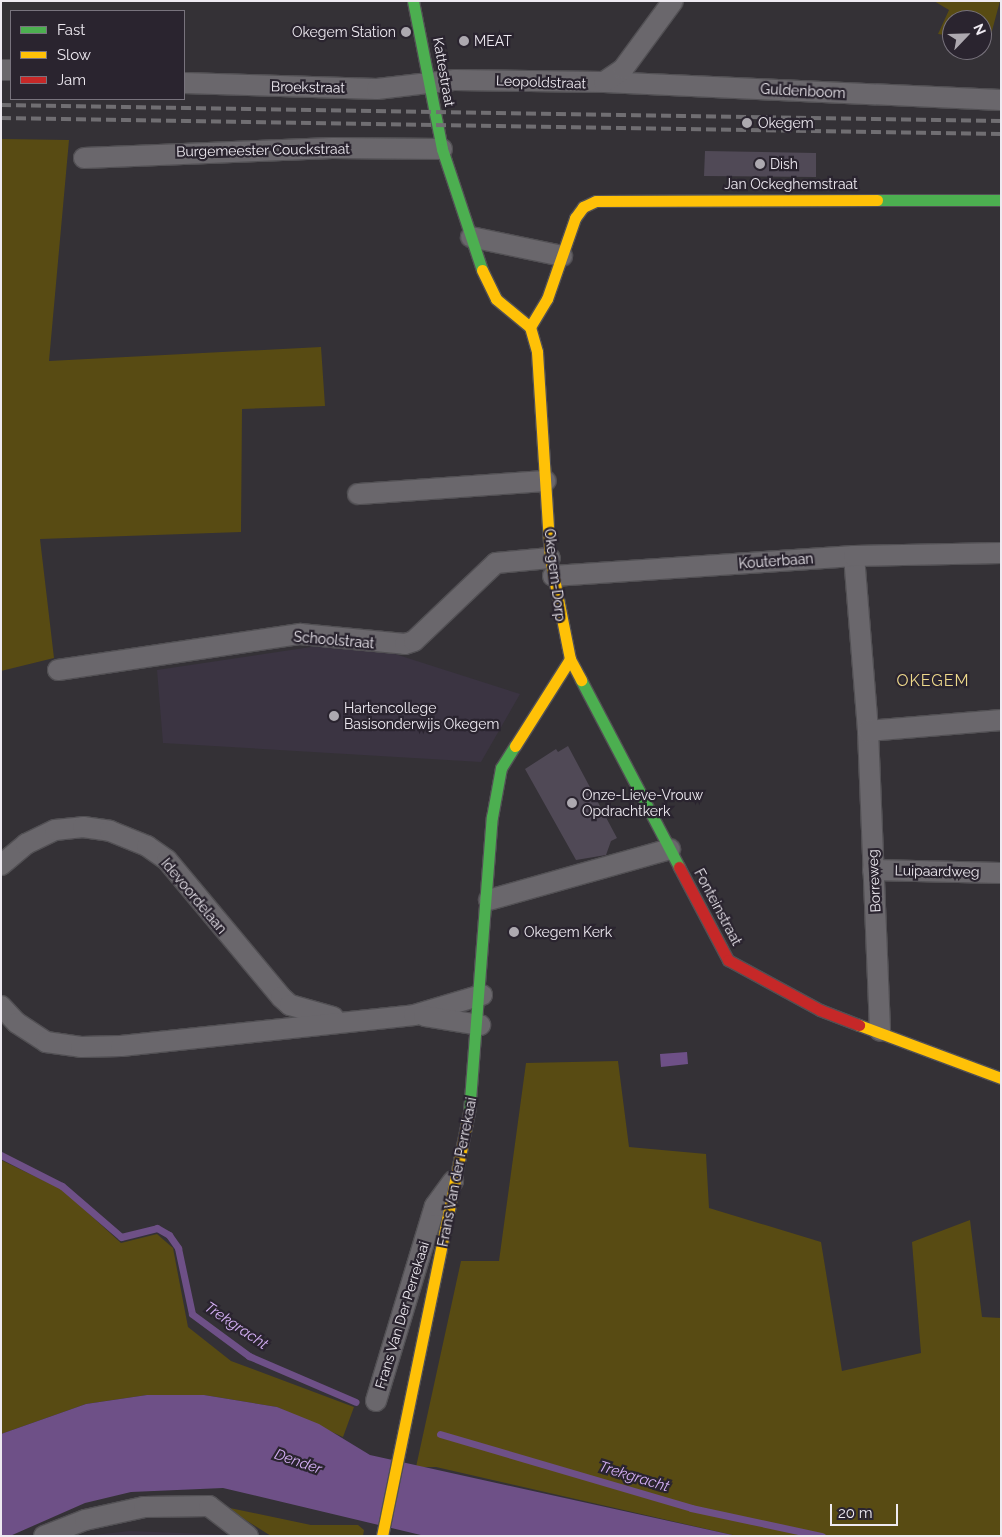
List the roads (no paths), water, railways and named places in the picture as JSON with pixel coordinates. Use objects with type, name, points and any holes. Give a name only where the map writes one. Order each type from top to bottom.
[{"type":"main road","name":"Kattestraat","points":[[413,1],[432,83],[442,150]]},
{"type":"main road","points":[[442,150],[471,236],[496,299],[530,327],[547,299],[562,256]]},
{"type":"main road","name":"Jan Ockeghemstraat","points":[[562,256],[583,207],[622,199],[1001,200]]},
{"type":"main road","name":"Okegem-Dorp","points":[[530,327],[537,352],[551,567],[570,659]]},
{"type":"main road","name":"Frans Van der Perrekaai","points":[[382,1536],[404,1441],[473,1093],[480,1025],[492,817],[501,768],[570,659]]},
{"type":"main road","name":"Fonteinstraat","points":[[570,659],[728,960],[820,1010],[1001,1078]]},
{"type":"street","name":"Leopoldstraat","points":[[432,83],[455,80],[604,82],[623,69],[673,1]]},
{"type":"street","name":"Broekstraat","points":[[185,82],[377,89],[432,83]]},
{"type":"street","name":"Guldenboom","points":[[604,82],[1001,100]]},
{"type":"street","name":"Burgemeester Couckstraat","points":[[84,158],[332,148],[442,150]]},
{"type":"street","points":[[471,236],[562,256]]},
{"type":"street","points":[[358,494],[546,481]]},
{"type":"street","name":"Kouterbaan","points":[[551,567],[854,556],[1001,553]]},
{"type":"street","name":"Borreweg","points":[[854,556],[868,731],[880,1031]]},
{"type":"street","name":"Schoolstraat","points":[[58,670],[300,634],[405,644],[414,641],[496,563],[551,567]]},
{"type":"street","points":[[868,731],[1001,720]]},
{"type":"street","name":"Idevoordelaan","points":[[1,865],[26,844],[55,830],[83,827],[110,831],[147,846],[167,860],[281,997],[290,1004],[342,1020]]},
{"type":"street","points":[[488,900],[670,849]]},
{"type":"street","name":"Luipaardweg","points":[[873,870],[1001,872]]},
{"type":"street","name":"Idevoordelaan","points":[[1,1006],[17,1024],[46,1042],[81,1047],[121,1046],[342,1020],[414,1015],[482,995]]},
{"type":"street","name":"Idevoordelaan","points":[[414,1015],[480,1025]]},
{"type":"street","name":"Frans Van Der Perrekaai","points":[[376,1401],[435,1206],[456,1178]]},
{"type":"street","points":[[44,1536],[85,1520],[144,1507],[209,1506],[248,1536]]},
{"type":"water","points":[[687,1052],[688,1064],[661,1067],[660,1054]]},
{"type":"water","name":"Dender","points":[[147,1395],[204,1395],[277,1407],[319,1424],[370,1455],[737,1536],[425,1536],[223,1488],[131,1492],[85,1503],[10,1536],[1,1536],[1,1434],[86,1404]]},
{"type":"waterway","name":"Trekgracht","points":[[1,1155],[62,1186],[121,1237],[157,1228],[169,1235],[178,1248],[192,1314],[249,1356],[356,1402]]},
{"type":"waterway","name":"Trekgracht","points":[[440,1434],[691,1508],[822,1536]]},
{"type":"railway","points":[[1,105],[1001,121]]},
{"type":"railway","points":[[1,118],[1001,134]]},
{"type":"place","name":"Okegem Station","points":[[406,32]]},
{"type":"place","name":"MEAT","points":[[464,41]]},
{"type":"place","name":"Okegem","points":[[747,123]]},
{"type":"place","name":"Dish","points":[[760,164]]},
{"type":"place","name":"Hartencollege Basisonderwijs Okegem","points":[[334,716]]},
{"type":"place","name":"Onze-Lieve-Vrouw Opdrachtkerk","points":[[572,803]]},
{"type":"place","name":"Okegem Kerk","points":[[514,932]]},
{"type":"district","name":"OKEGEM","points":[[933,681]]}]
